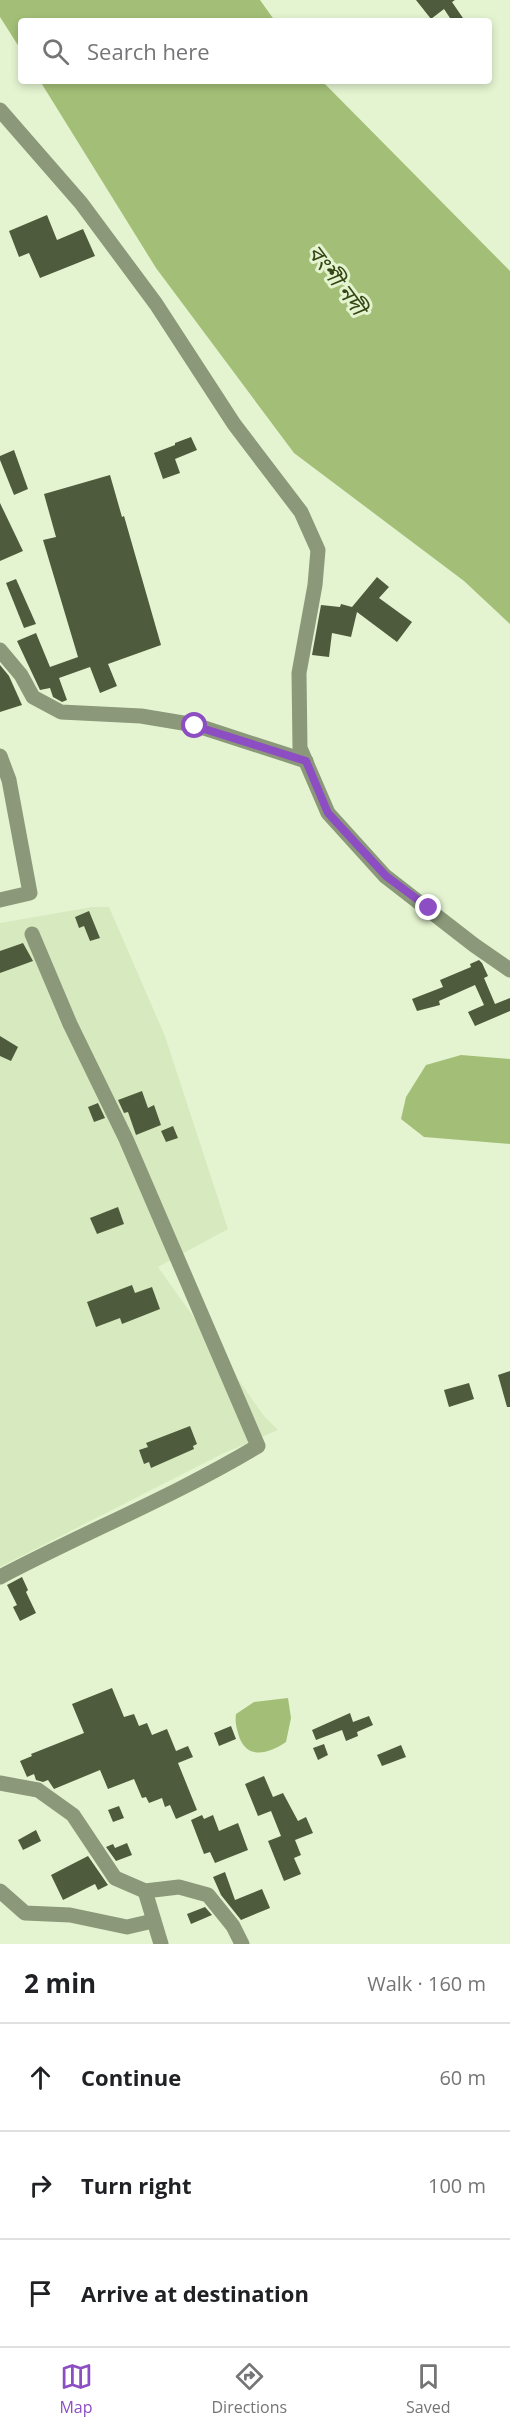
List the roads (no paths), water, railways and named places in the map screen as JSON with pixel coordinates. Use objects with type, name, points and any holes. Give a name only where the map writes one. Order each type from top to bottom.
[{"type":"street","points":[[0,110],[81,203],[156,304],[234,424],[300,512],[305,522],[318,550],[315,585],[299,673],[300,748],[328,813],[386,876],[474,945],[510,970]]},
{"type":"street","points":[[0,650],[21,675],[33,697],[61,712],[141,716],[195,726],[306,761]]},
{"type":"street","points":[[0,756],[9,780],[30,893],[0,900]]},
{"type":"street","points":[[0,1577],[102,1525],[164,1498],[215,1472],[258,1446],[126,1139],[70,1024],[32,934]]},
{"type":"street","points":[[0,1783],[38,1790],[73,1815],[115,1878],[145,1891],[178,1887],[208,1895],[233,1926],[242,1944]]},
{"type":"street","points":[[0,1890],[25,1914],[70,1915],[126,1927],[153,1921]]},
{"type":"street","points":[[145,1891],[161,1944]]},
{"type":"water","points":[[0,0],[260,0],[273,18],[18,18],[18,45],[0,17]]},
{"type":"water","name":"বংশী নদী","points":[[42,84],[325,84],[510,271],[510,624],[464,581],[294,453],[156,268]]},
{"type":"water","points":[[461,1055],[510,1059],[510,1144],[424,1137],[401,1119],[406,1097],[426,1065]]},
{"type":"water","points":[[288,1698],[291,1718],[286,1742],[264,1752],[251,1751],[246,1748],[238,1733],[236,1714],[254,1702]]}]
